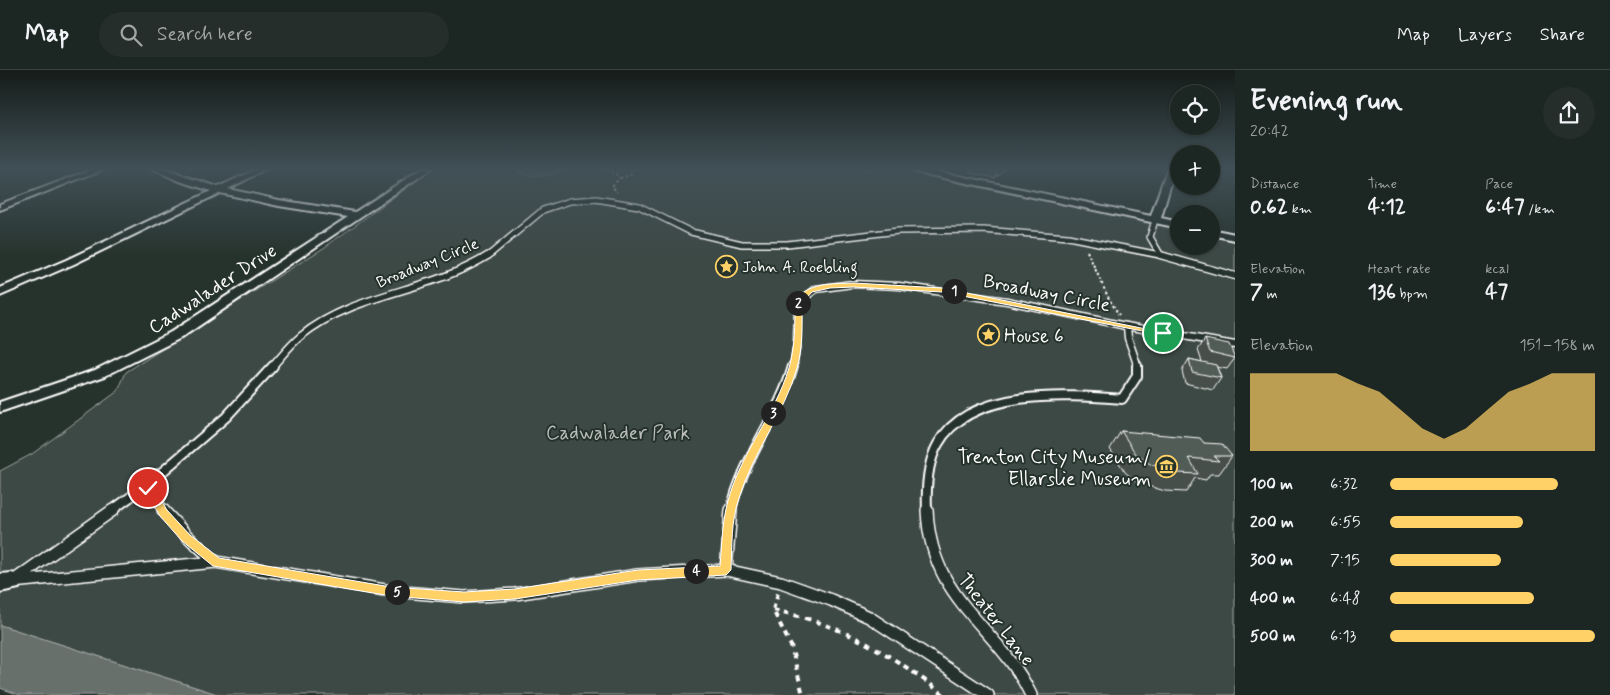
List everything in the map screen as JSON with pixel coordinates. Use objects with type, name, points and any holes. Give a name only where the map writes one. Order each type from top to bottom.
[{"type":"street","points":[[0,207],[23,198]]},
{"type":"street","points":[[0,292],[70,262],[202,198]]},
{"type":"street","points":[[257,198],[298,207],[356,215]]},
{"type":"street","name":"Cadwalader Drive","points":[[0,406],[100,373],[157,346],[382,198]]},
{"type":"street","points":[[1059,198],[1170,223]]},
{"type":"street","points":[[1155,220],[1162,198]]},
{"type":"street","points":[[1220,234],[1235,237]]},
{"type":"lane","name":"Broadway Circle","points":[[6,583],[147,485],[226,417],[300,337],[312,327],[342,312],[478,262],[498,249],[530,217],[543,208],[584,200],[629,203],[648,210],[696,234],[750,245],[924,230],[1002,231],[1082,239],[1160,254],[1235,276]]},
{"type":"lane","points":[[1155,220],[1150,237],[1160,254]]},
{"type":"lane","name":"Broadway Circle","points":[[726,570],[728,525],[733,500],[741,476],[784,393],[793,367],[798,337],[798,303],[806,293],[818,288],[854,285],[919,287],[973,294],[1127,326]]},
{"type":"lane","points":[[1127,326],[1235,345]]},
{"type":"lane","name":"Theater Lane","points":[[1032,695],[1009,660],[950,589],[932,550],[927,525],[927,500],[933,459],[940,440],[953,426],[998,404],[1043,396],[1065,395],[1122,399],[1135,383],[1139,364],[1128,342],[1127,326]]},
{"type":"lane","name":"Broadway Circle","points":[[147,485],[163,513],[186,538],[216,562]]},
{"type":"lane","name":"Broadway Circle","points":[[6,583],[190,563],[216,562],[391,591],[464,597],[515,594],[638,575],[726,570],[781,582],[831,600],[869,617],[988,695]]},
{"type":"path","points":[[624,198],[629,203]]},
{"type":"path","points":[[1082,239],[1108,297],[1127,326]]},
{"type":"path","points":[[781,582],[774,610],[791,646],[803,695]]},
{"type":"path","points":[[774,610],[826,622],[860,638],[905,664],[944,695]]},
{"type":"green space","name":"Cadwalader Park","points":[[393,198],[1039,198],[1170,227],[1170,255],[1220,255],[1220,238],[1235,241],[1235,695],[220,695],[0,625],[0,471],[32,454],[118,391],[126,372],[325,247]]},
{"type":"shaded area","points":[[0,625],[220,695],[20,695],[0,688]]},
{"type":"building","points":[[1205,339],[1229,344],[1235,358],[1210,352]]},
{"type":"building","points":[[1189,359],[1216,365],[1221,378],[1192,372]]},
{"type":"building","points":[[1121,431],[1200,438],[1204,443],[1222,444],[1232,456],[1214,456],[1219,461],[1189,458],[1198,474],[1178,473],[1150,464],[1136,454]]},
{"type":"place","name":"John A. Roebling","points":[[726,266]]},
{"type":"place","name":"House 6","points":[[988,335]]},
{"type":"place","name":"Trenton City Museum/ Ellarslie Museum","points":[[1167,467]]},
{"type":"route","points":[[148,488],[163,513],[186,538],[216,562],[391,591],[427,596],[464,597],[515,594],[638,575],[726,570],[728,525],[733,500],[741,476],[784,393],[797,349],[798,303],[800,298],[806,293],[830,286],[912,286],[973,294],[1163,333]]}]
